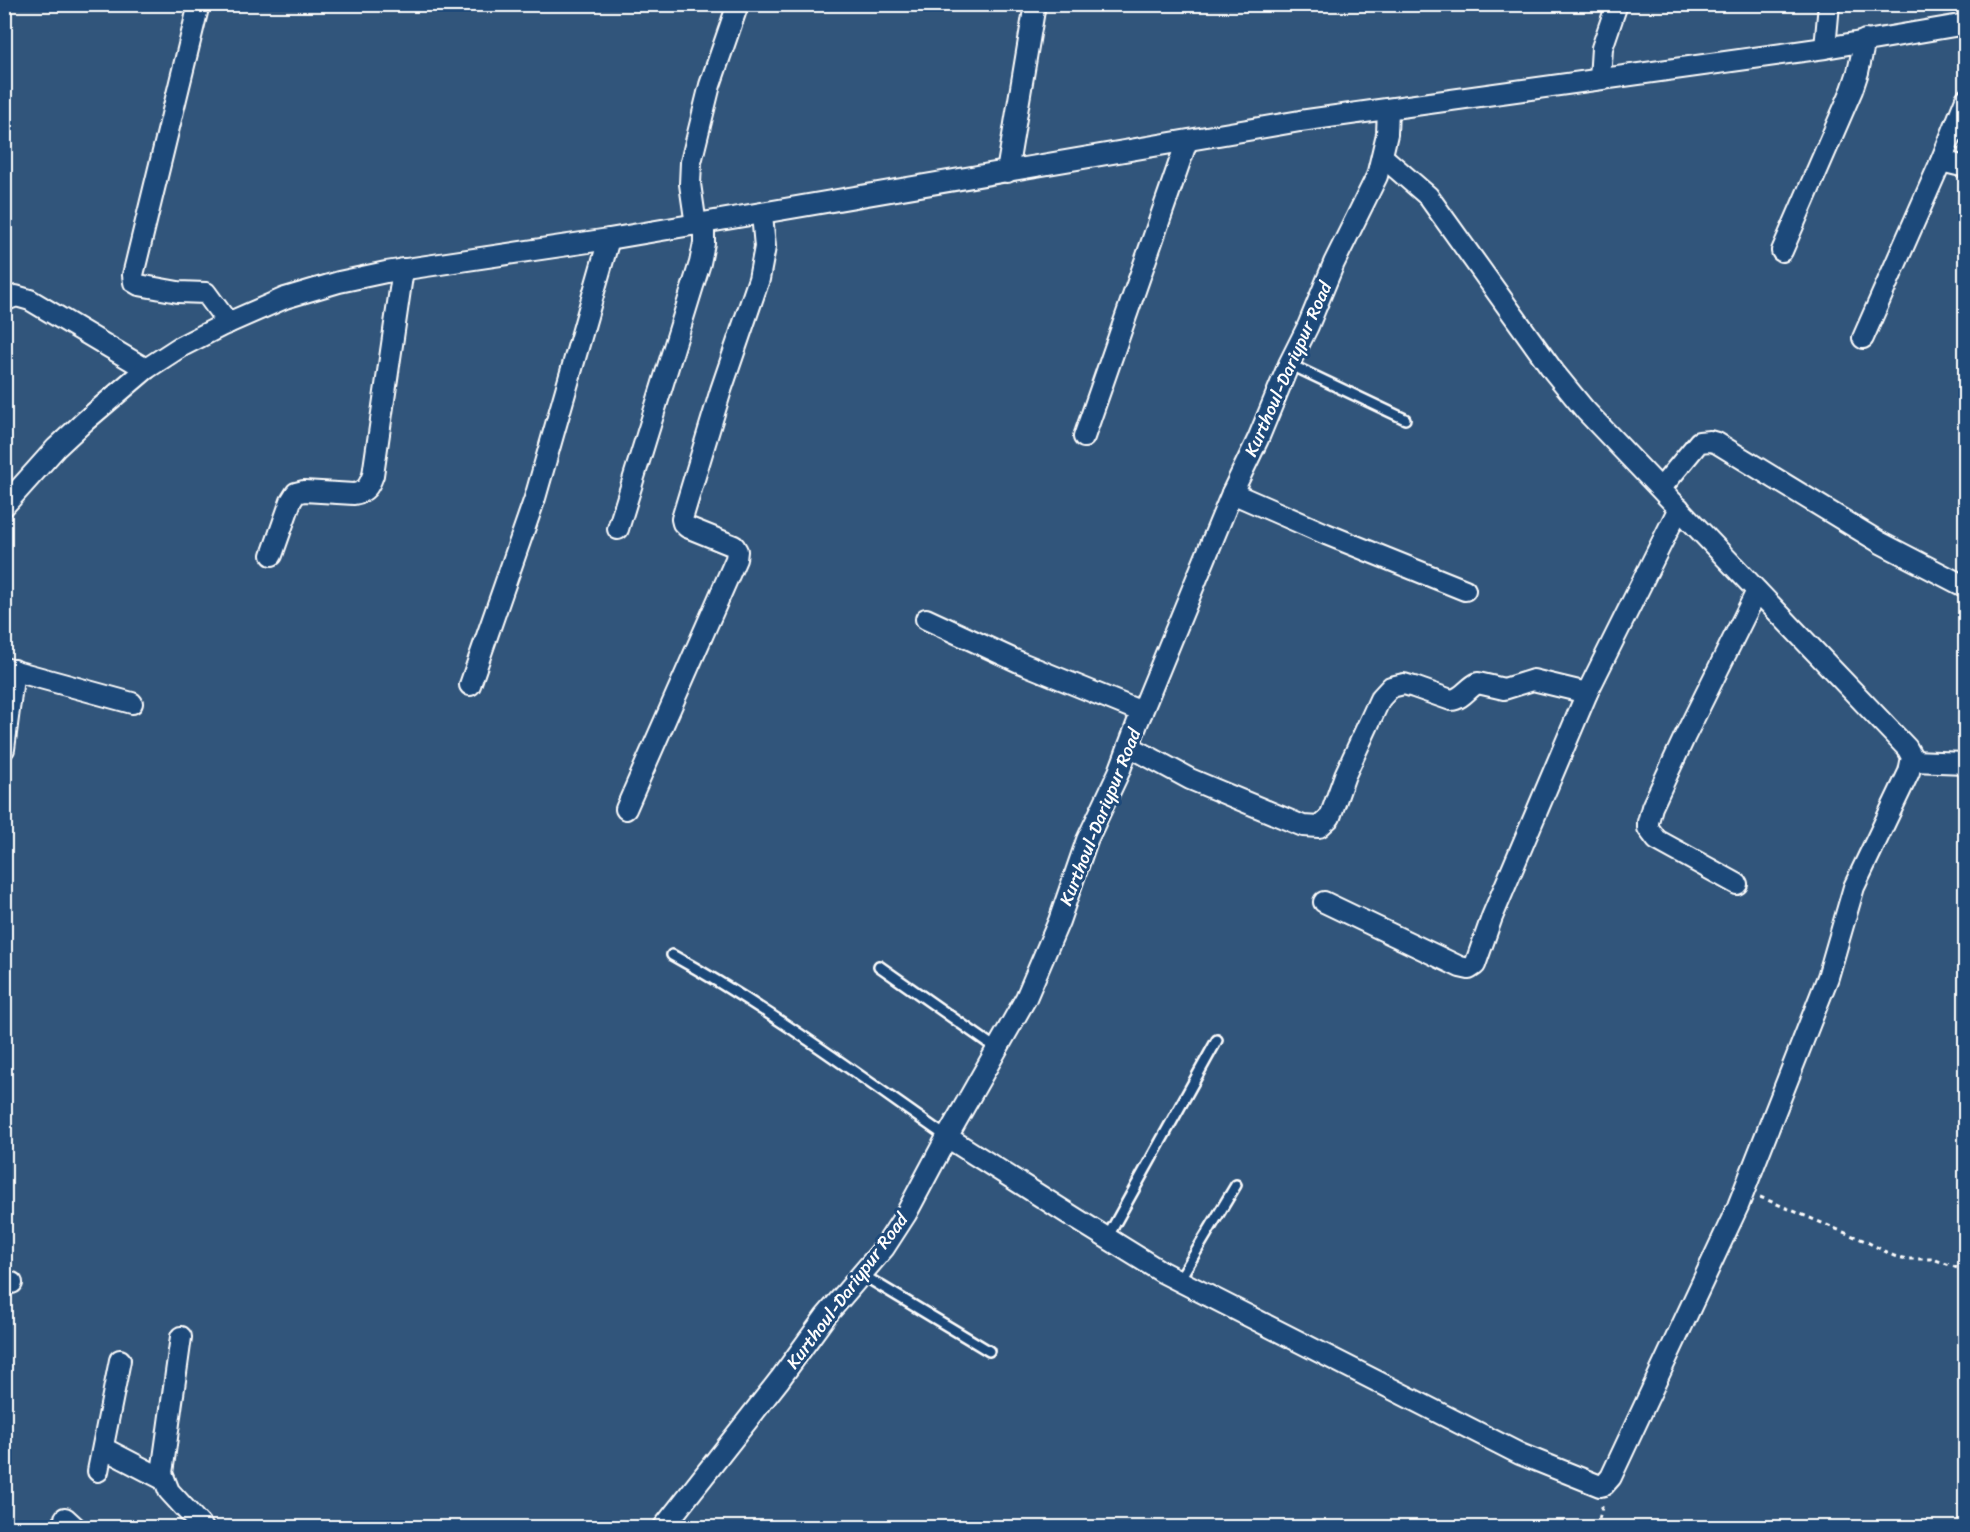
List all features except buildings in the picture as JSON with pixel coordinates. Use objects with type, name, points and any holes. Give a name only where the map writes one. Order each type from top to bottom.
[{"type":"street","points":[[199,4],[133,275],[134,282],[139,285],[178,292],[206,293],[228,323]]},
{"type":"street","points":[[618,529],[700,263],[700,224],[690,184],[691,162],[710,85],[738,4]]},
{"type":"street","points":[[1007,172],[1035,4]]},
{"type":"street","points":[[1600,80],[1602,48],[1617,4]]},
{"type":"street","points":[[1825,48],[1829,4]]},
{"type":"street","points":[[4,506],[56,448],[101,406],[146,369],[180,347],[228,323],[285,298],[339,282],[404,269],[700,224],[1300,121],[1825,48],[1965,24]]},
{"type":"street","points":[[1782,251],[1852,90],[1865,40]]},
{"type":"street","points":[[1863,338],[1941,161],[1965,99]]},
{"type":"street","name":"Kurthoul-Dariypur Road","points":[[663,1527],[780,1379],[825,1317],[884,1248],[906,1214],[947,1137],[1012,1027],[1040,970],[1086,840],[1129,746],[1232,493],[1258,439],[1288,364],[1308,326],[1334,263],[1377,176],[1387,134],[1388,109]]},
{"type":"street","points":[[1084,437],[1187,141]]},
{"type":"street","points":[[947,1137],[1107,1238],[1179,1280],[1520,1454],[1594,1484],[1604,1485],[1611,1477],[1744,1191],[1828,977],[1854,887],[1909,772],[1912,761],[1907,748],[1585,410],[1554,372],[1428,196],[1383,157]]},
{"type":"street","points":[[1941,161],[1965,167]]},
{"type":"street","points":[[626,809],[736,559],[737,551],[734,546],[687,527],[682,519],[721,390],[759,279],[765,247],[762,213]]},
{"type":"street","points":[[470,685],[535,498],[609,239]]},
{"type":"street","points":[[272,555],[296,493],[304,491],[354,494],[361,493],[370,484],[404,269]]},
{"type":"street","points":[[4,301],[16,296],[30,300],[146,369]]},
{"type":"street","points":[[1661,488],[1694,446],[1699,442],[1710,441],[1881,543],[1965,587]]},
{"type":"street","points":[[1232,493],[1342,541],[1465,590]]},
{"type":"street","points":[[1324,902],[1460,967],[1469,969],[1475,965],[1492,918],[1587,693],[1679,508]]},
{"type":"street","points":[[1737,884],[1657,840],[1651,834],[1648,822],[1652,807],[1685,736],[1757,591]]},
{"type":"street","points":[[926,619],[1019,662],[1142,712]]},
{"type":"street","points":[[4,749],[9,669],[132,704]]},
{"type":"street","points":[[1129,746],[1190,779],[1266,812],[1303,826],[1319,827],[1327,822],[1333,812],[1345,775],[1380,699],[1391,687],[1404,684],[1451,700],[1461,697],[1474,684],[1504,689],[1533,680],[1587,693]]},
{"type":"street","points":[[1912,761],[1965,763]]},
{"type":"street","points":[[181,1337],[163,1462],[163,1479],[169,1491],[203,1527]]},
{"type":"street","points":[[98,1471],[120,1360]]},
{"type":"street","points":[[103,1448],[163,1479]]},
{"type":"lane","points":[[1288,364],[1405,419]]},
{"type":"lane","points":[[672,955],[727,985],[777,1017],[947,1137]]},
{"type":"lane","points":[[879,966],[998,1050]]},
{"type":"lane","points":[[1107,1238],[1217,1040]]},
{"type":"lane","points":[[1179,1280],[1236,1185]]},
{"type":"lane","points":[[861,1274],[989,1351]]},
{"type":"path","points":[[1744,1191],[1865,1241],[1894,1256],[1907,1259],[1933,1259],[1965,1271]]}]
